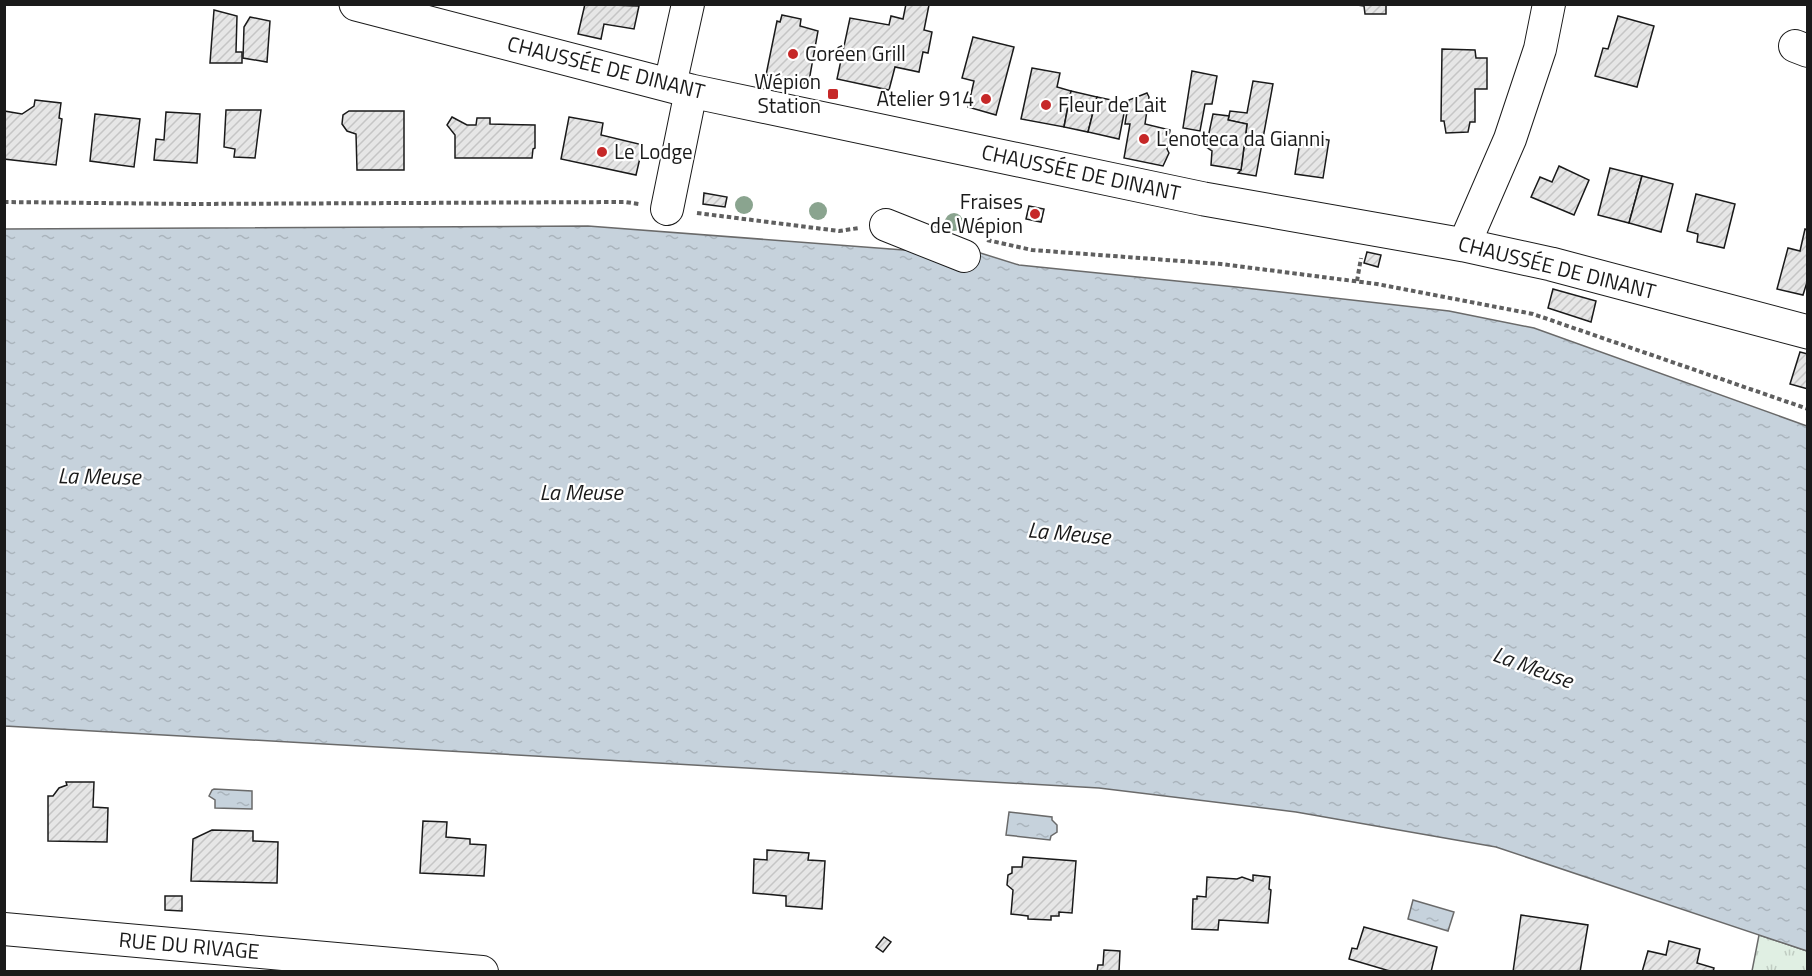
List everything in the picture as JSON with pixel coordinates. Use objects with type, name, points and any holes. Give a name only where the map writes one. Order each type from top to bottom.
[{"type":"main road","name":"CHAUSSÉE DE DINANT","points":[[356,4],[681,88],[1204,199],[1464,245],[1551,264],[1808,332]]},
{"type":"street","points":[[666,209],[681,88],[688,4]]},
{"type":"street","points":[[1464,245],[1510,139],[1540,49],[1549,4]]},
{"type":"street","points":[[886,225],[964,256]]},
{"type":"street","name":"RUE DU RIVAGE","points":[[4,929],[482,972]]},
{"type":"path","points":[[1357,281],[1360,263]]},
{"type":"green space","points":[[1759,935],[1807,951],[1807,971],[1752,971]]},
{"type":"water","name":"La Meuse","points":[[588,226],[917,251],[974,251],[1019,265],[1449,311],[1534,328],[1807,426],[1807,951],[1496,847],[1296,812],[1099,788],[5,726],[4,229]]},
{"type":"water","points":[[214,789],[252,791],[252,809],[215,808],[215,800],[209,796]]},
{"type":"water","points":[[1009,812],[1052,817],[1057,825],[1057,832],[1051,836],[1050,840],[1006,835]]},
{"type":"water","points":[[1413,900],[1454,912],[1448,931],[1408,919]]},
{"type":"building","points":[[585,4],[639,6],[634,29],[604,24],[601,39],[578,34]]},
{"type":"building","points":[[906,4],[929,5],[924,30],[932,32],[928,53],[923,52],[919,72],[895,67],[889,90],[837,79],[850,18],[889,25],[891,16],[903,19]]},
{"type":"building","points":[[1350,4],[1404,4],[1386,5],[1386,14],[1365,14],[1364,6]]},
{"type":"building","points":[[214,10],[237,16],[236,52],[242,52],[242,63],[210,63]]},
{"type":"building","points":[[782,15],[801,19],[800,26],[818,31],[809,81],[802,84],[766,75],[777,21],[780,22]]},
{"type":"building","points":[[1618,16],[1654,26],[1637,87],[1595,76],[1603,48],[1608,49]]},
{"type":"building","points":[[250,17],[270,21],[267,62],[243,58],[244,27]]},
{"type":"building","points":[[973,37],[1014,47],[996,115],[968,107],[974,81],[962,78]]},
{"type":"building","points":[[1442,49],[1475,50],[1476,58],[1487,58],[1487,89],[1475,89],[1475,122],[1470,122],[1468,132],[1446,133],[1444,121],[1441,121]]},
{"type":"building","name":"Fleur de Lait","points":[[1032,68],[1060,73],[1057,87],[1071,91],[1064,127],[1021,119]]},
{"type":"building","points":[[1192,71],[1217,76],[1212,104],[1205,104],[1200,131],[1183,128]]},
{"type":"building","points":[[1253,81],[1273,84],[1256,176],[1238,173],[1241,170],[1247,124],[1228,120],[1230,111],[1247,113]]},
{"type":"building","points":[[1071,91],[1097,97],[1088,132],[1064,127]]},
{"type":"building","points":[[1147,93],[1149,97],[1145,124],[1170,130],[1167,149],[1169,153],[1163,166],[1124,158],[1130,124],[1125,124],[1129,100]]},
{"type":"building","points":[[1097,97],[1126,103],[1119,139],[1088,132]]},
{"type":"building","points":[[35,100],[61,103],[59,118],[62,119],[56,165],[4,159],[4,111],[22,114],[34,106]]},
{"type":"building","points":[[226,110],[261,110],[255,158],[234,157],[235,149],[224,147]]},
{"type":"building","points":[[349,111],[404,111],[404,170],[357,170],[356,134],[347,131],[342,124],[343,115]]},
{"type":"building","points":[[166,112],[200,114],[197,163],[154,160],[156,139],[164,140]]},
{"type":"building","points":[[95,114],[140,119],[134,167],[90,161]]},
{"type":"building","points":[[1213,114],[1229,116],[1228,120],[1247,124],[1241,170],[1211,165],[1212,151],[1206,147]]},
{"type":"building","points":[[452,117],[467,125],[476,125],[477,118],[490,118],[490,124],[535,125],[535,148],[532,158],[455,158],[455,135],[447,125]]},
{"type":"building","name":"Le Lodge","points":[[569,117],[603,123],[601,135],[643,145],[636,175],[561,159]]},
{"type":"building","points":[[1301,135],[1329,140],[1323,178],[1295,174]]},
{"type":"building","points":[[1559,166],[1589,180],[1574,215],[1531,197],[1540,177],[1552,182]]},
{"type":"building","points":[[1610,168],[1642,176],[1629,223],[1598,215]]},
{"type":"building","points":[[1642,176],[1673,184],[1661,232],[1629,223]]},
{"type":"building","points":[[704,193],[727,197],[725,207],[703,204]]},
{"type":"building","points":[[1696,194],[1735,204],[1724,248],[1697,242],[1698,234],[1687,231]]},
{"type":"building","name":"Fraises de Wépion","points":[[1029,206],[1044,209],[1041,222],[1026,219]]},
{"type":"building","points":[[1805,229],[1808,230],[1808,279],[1803,295],[1777,289],[1788,248],[1800,251]]},
{"type":"building","points":[[1367,252],[1381,255],[1378,267],[1364,263]]},
{"type":"building","points":[[1553,289],[1596,301],[1591,322],[1548,308]]},
{"type":"building","points":[[1800,352],[1808,354],[1808,389],[1790,384]]},
{"type":"building","points":[[66,782],[94,782],[93,807],[108,808],[107,842],[48,841],[48,796],[53,796],[59,788],[67,785]]},
{"type":"building","points":[[423,821],[447,822],[446,837],[470,839],[470,844],[486,845],[484,876],[420,873]]},
{"type":"building","points":[[212,830],[253,831],[253,841],[278,842],[277,883],[191,881],[193,839]]},
{"type":"building","points":[[767,850],[809,853],[808,860],[825,861],[822,909],[786,906],[786,896],[753,893],[754,859],[767,860]]},
{"type":"building","points":[[1023,857],[1076,861],[1072,913],[1059,912],[1059,916],[1051,916],[1051,920],[1028,919],[1028,916],[1011,914],[1013,890],[1007,885],[1008,875],[1012,873],[1012,867],[1022,867]]},
{"type":"building","points":[[1253,875],[1270,877],[1268,923],[1219,920],[1218,930],[1192,929],[1193,899],[1197,899],[1197,896],[1206,897],[1207,877],[1237,879],[1242,877],[1253,881]]},
{"type":"building","points":[[165,896],[182,896],[182,911],[165,910]]},
{"type":"building","points":[[1521,915],[1588,925],[1580,972],[1513,972]]},
{"type":"building","points":[[1364,927],[1437,947],[1431,972],[1393,972],[1349,959],[1352,948],[1357,949]]},
{"type":"building","points":[[884,937],[891,942],[883,952],[876,947]]},
{"type":"building","points":[[1669,941],[1700,949],[1697,963],[1714,968],[1713,972],[1642,972],[1648,951],[1666,955]]},
{"type":"building","points":[[1104,950],[1120,951],[1119,972],[1097,972],[1098,965],[1103,965]]},
{"type":"place","name":"Coréen Grill","points":[[793,54]]},
{"type":"place","name":"Wépion Station","points":[[833,94]]},
{"type":"place","name":"Atelier 914","points":[[986,99]]},
{"type":"place","name":"Fleur de Lait","points":[[1046,105]]},
{"type":"place","name":"L'enoteca da Gianni","points":[[1144,139]]},
{"type":"place","name":"Le Lodge","points":[[602,152]]},
{"type":"place","name":"Fraises de Wépion","points":[[1035,214]]}]
